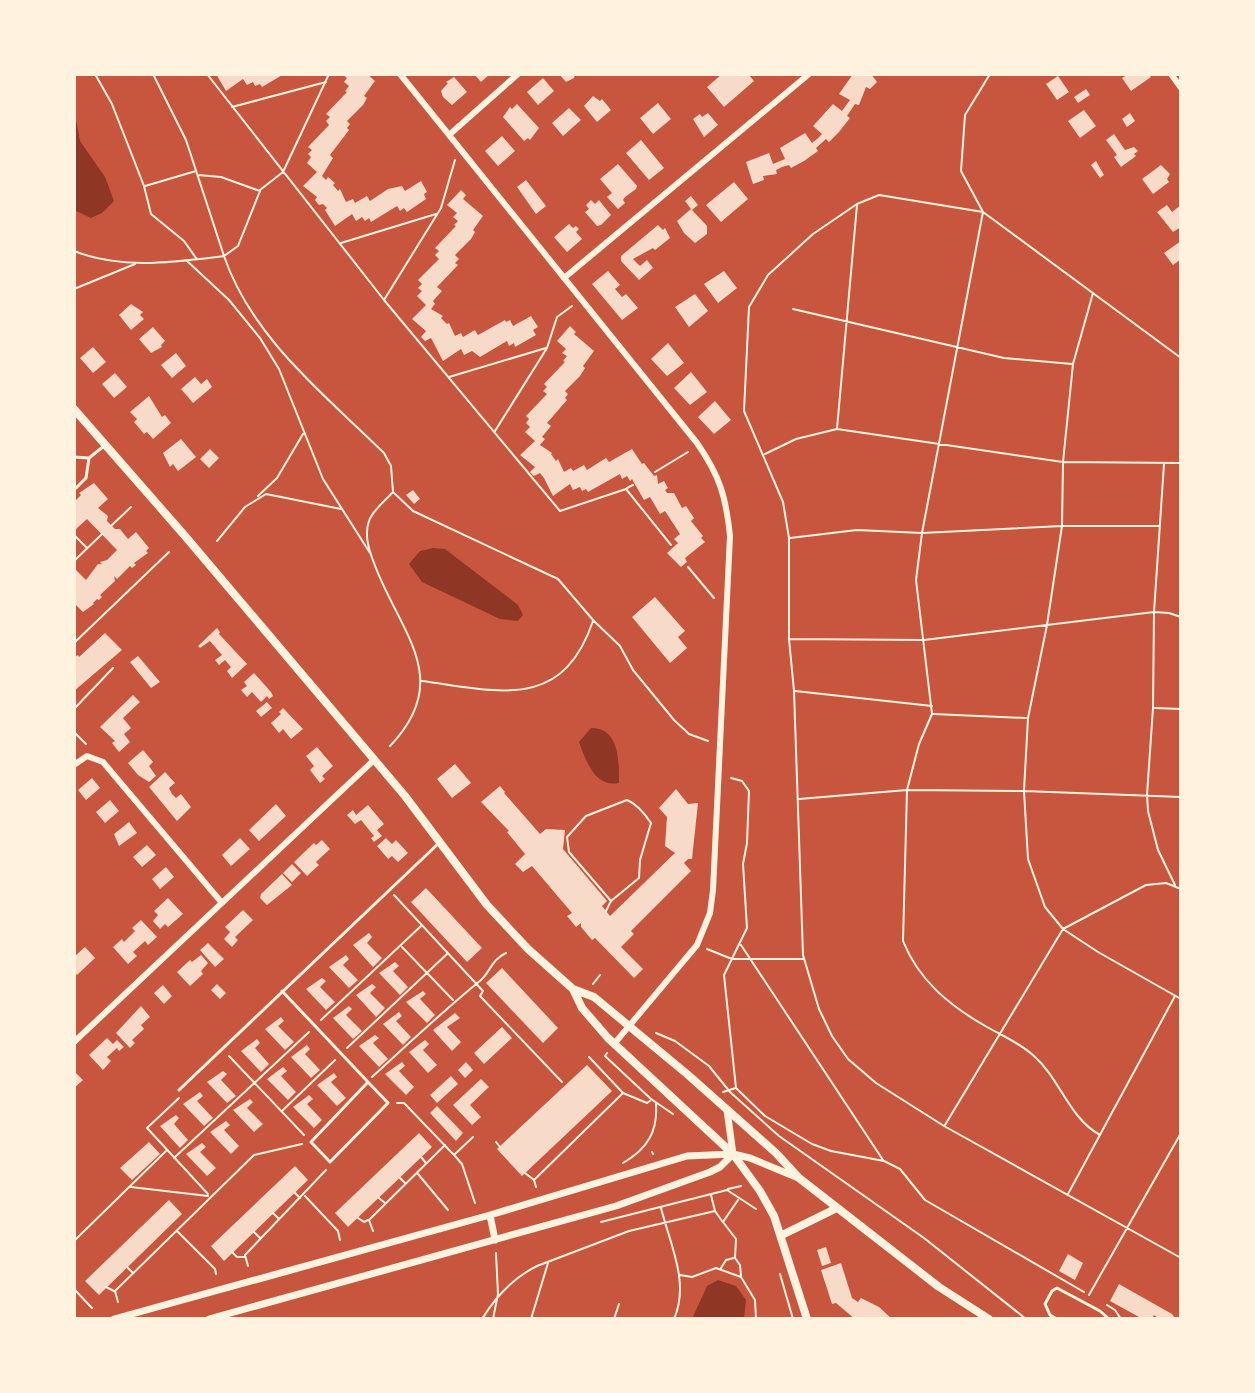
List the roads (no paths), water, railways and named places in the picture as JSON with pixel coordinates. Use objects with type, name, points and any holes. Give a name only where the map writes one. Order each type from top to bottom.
[{"type":"main road","points":[[74,409],[374,760],[487,905],[528,949],[573,989],[589,1018],[614,1044],[733,1154],[760,1191],[782,1235],[807,1319]]},
{"type":"main road","points":[[573,989],[594,997],[630,1027],[776,1153],[799,1178],[939,1287],[989,1319]]},
{"type":"main road","points":[[782,1235],[837,1208]]},
{"type":"street","points":[[400,74],[697,443],[725,492],[730,536],[710,913],[697,945],[614,1044]]},
{"type":"street","points":[[449,135],[518,74]]},
{"type":"street","points":[[564,278],[809,74]]},
{"type":"street","points":[[1171,74],[1181,88]]},
{"type":"street","points":[[74,765],[84,757],[92,756],[103,762],[222,903]]},
{"type":"street","points":[[74,1042],[374,760]]},
{"type":"street","points":[[723,1106],[733,1154]]},
{"type":"street","points":[[209,1319],[616,1206],[696,1178],[720,1167],[733,1154]]},
{"type":"street","points":[[114,1319],[490,1215],[687,1156],[733,1154],[799,1178]]},
{"type":"street","points":[[490,1215],[495,1240]]},
{"type":"lane","points":[[74,490],[86,478],[89,458],[105,445]]},
{"type":"lane","points":[[74,457],[89,458]]},
{"type":"lane","points":[[179,1090],[440,842]]},
{"type":"lane","points":[[282,991],[370,1080],[388,1103],[330,1162],[311,1142],[370,1080]]},
{"type":"lane","points":[[1057,1319],[1050,1315],[1045,1304],[1057,1288],[1109,1319]]}]
